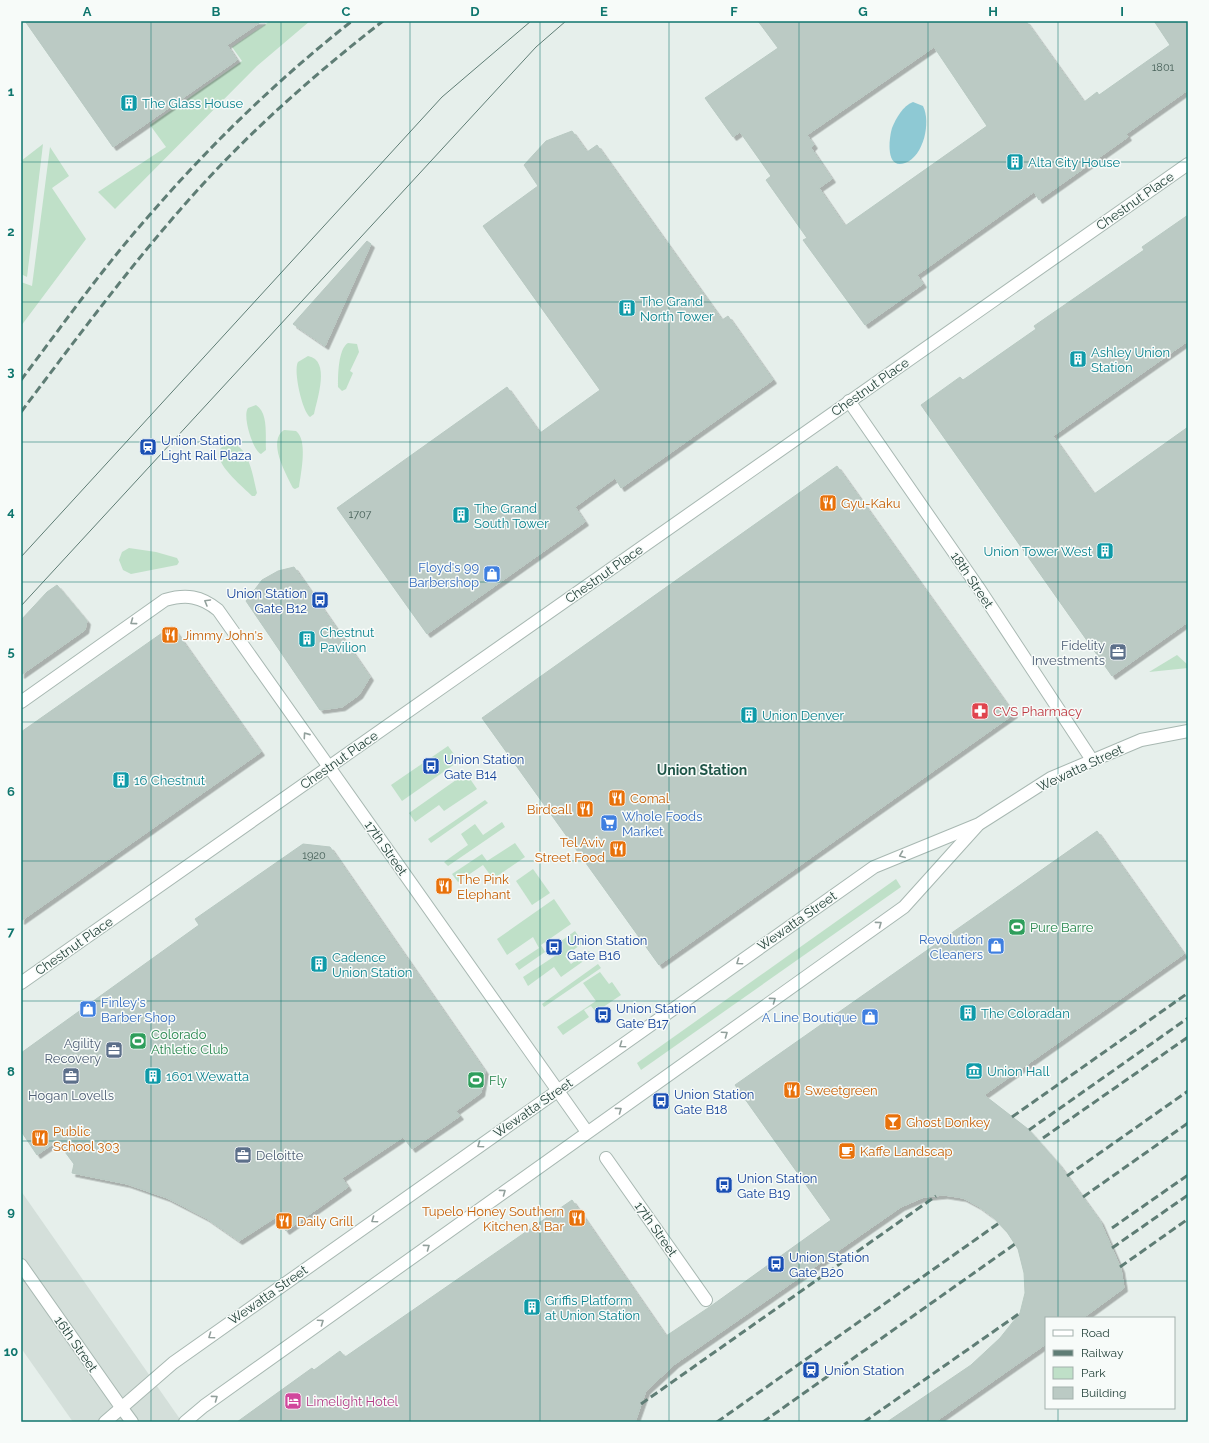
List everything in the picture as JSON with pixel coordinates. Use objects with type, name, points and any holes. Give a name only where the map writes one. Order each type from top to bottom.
[{"type":"street","name":"Chestnut Place","points":[[21,983],[1188,164]]},
{"type":"street","name":"18th Street","points":[[849,401],[984,597],[1092,760]]},
{"type":"street","name":"17th Street","points":[[21,702],[165,600],[178,596],[190,596],[202,599],[218,610],[587,1132]]},
{"type":"street","name":"Wewatta Street","points":[[105,1422],[173,1362],[874,867],[979,824],[1051,778],[1092,760],[1141,740],[1188,731]]},
{"type":"street","name":"Wewatta Street","points":[[185,1422],[204,1406],[904,907],[979,824]]},
{"type":"street","name":"17th Street","points":[[606,1158],[706,1300]]},
{"type":"street","name":"16th Street","points":[[21,1265],[132,1422]]},
{"type":"shaded area","points":[[21,1191],[182,1422],[73,1422],[21,1348]]},
{"type":"green space","points":[[270,21],[310,21],[257,66],[115,209],[98,192],[166,147],[150,125],[242,61],[232,47]]},
{"type":"green space","points":[[43,144],[27,277],[21,274],[21,161]]},
{"type":"green space","points":[[50,147],[69,176],[52,188],[86,239],[21,326],[21,282],[32,286]]},
{"type":"green space","points":[[348,343],[357,344],[359,352],[350,371],[353,373],[346,389],[342,391],[338,387],[339,363],[342,351]]},
{"type":"green space","points":[[308,356],[315,359],[321,372],[321,381],[314,414],[310,417],[301,399],[297,381],[298,362]]},
{"type":"green space","points":[[256,405],[263,414],[266,426],[266,450],[261,454],[255,447],[249,433],[246,418],[248,408]]},
{"type":"green space","points":[[284,430],[296,431],[300,435],[302,442],[303,457],[301,474],[299,487],[295,489],[293,488],[283,466],[278,449],[277,442],[279,435]]},
{"type":"green space","points":[[229,443],[236,445],[246,455],[254,479],[257,493],[255,496],[252,496],[232,477],[221,461],[219,454],[221,448]]},
{"type":"green space","points":[[129,548],[156,552],[177,558],[179,562],[177,565],[131,574],[123,570],[119,560],[122,552]]},
{"type":"green space","points":[[1177,655],[1188,665],[1188,668],[1149,672]]},
{"type":"green space","points":[[448,746],[459,761],[402,801],[391,785]]},
{"type":"green space","points":[[466,773],[477,789],[444,811],[439,805],[415,822],[409,813]]},
{"type":"green space","points":[[485,800],[488,803],[431,843],[428,839]]},
{"type":"green space","points":[[502,822],[505,827],[448,866],[444,862],[468,845],[461,834],[475,824],[483,835]]},
{"type":"green space","points":[[515,843],[525,857],[493,879],[483,865],[458,882],[452,874],[482,854],[487,861]]},
{"type":"green space","points":[[533,869],[550,893],[532,905],[516,881]]},
{"type":"green space","points":[[896,879],[901,887],[641,1070],[637,1063]]},
{"type":"green space","points":[[554,899],[571,924],[541,945],[545,952],[519,970],[515,964],[539,948],[533,937],[507,955],[497,939]]},
{"type":"green space","points":[[575,931],[583,943],[565,956],[571,964],[589,951],[592,955],[561,977],[554,967],[528,986],[523,977],[561,952],[557,944]]},
{"type":"green space","points":[[598,964],[601,968],[544,1007],[542,1004]]},
{"type":"green space","points":[[600,972],[609,984],[612,982],[621,995],[596,1012],[591,1006],[584,1010],[589,1017],[563,1035],[557,1027],[596,1001],[583,983]]},
{"type":"water","points":[[913,102],[923,106],[926,121],[924,138],[917,153],[912,159],[905,163],[899,164],[894,162],[891,158],[890,145],[892,128],[900,113],[906,106]]},
{"type":"building","name":"The Glass House","points":[[25,21],[262,21],[227,45],[237,60],[113,147]]},
{"type":"building","name":"Alta City House","points":[[758,21],[1026,21],[1084,102],[1097,92],[1099,95],[1170,45],[1154,21],[1188,21],[1188,90],[1126,134],[1128,137],[1039,200],[1034,192],[917,275],[923,284],[865,325],[803,240],[807,238],[766,180],[771,176],[740,132],[733,137],[705,98],[778,48]],"holes":[[[934,47],[987,126],[845,226],[819,188],[832,179],[811,148],[814,145],[807,135]]]},
{"type":"building","points":[[572,131],[587,152],[597,145],[722,320],[728,316],[773,380],[621,488],[615,478],[575,507],[585,522],[427,634],[337,508],[507,387],[540,433],[600,390],[483,226],[538,186],[524,165],[546,141]]},
{"type":"building","points":[[1188,215],[1188,341],[1053,436],[1094,494],[1188,427],[1188,622],[1112,676],[921,405],[960,377],[963,380],[1036,329],[1034,326],[1144,250],[1142,247]]},
{"type":"building","points":[[367,241],[371,244],[325,346],[293,324]]},
{"type":"building","name":"Union Denver","points":[[837,466],[1014,714],[659,965],[482,718]]},
{"type":"building","name":"Chestnut Pavilion","points":[[294,567],[370,677],[359,695],[342,707],[320,710],[246,601],[262,580],[278,571]]},
{"type":"building","points":[[57,585],[87,621],[85,630],[21,675],[21,620],[47,592]]},
{"type":"building","name":"16 Chestnut","points":[[172,626],[261,752],[21,921],[21,732]]},
{"type":"building","points":[[1097,831],[1184,954],[984,1095],[1028,1129],[1058,1163],[1100,1221],[1121,1269],[1124,1288],[1084,1317],[1045,1317],[1045,1345],[935,1422],[887,1422],[971,1365],[1000,1338],[1020,1313],[1025,1293],[1024,1273],[1018,1249],[1007,1232],[993,1217],[978,1206],[963,1198],[944,1195],[924,1197],[901,1207],[675,1364],[646,1391],[635,1422],[237,1422],[312,1368],[314,1370],[340,1351],[345,1357],[572,1200],[666,1336],[711,1306],[831,1220],[735,1085]]},
{"type":"building","points":[[303,844],[330,847],[485,1071],[481,1093],[456,1111],[460,1116],[412,1149],[403,1137],[342,1178],[348,1187],[286,1231],[276,1217],[239,1241],[206,1218],[167,1198],[127,1184],[72,1173],[74,1164],[57,1141],[37,1155],[21,1131],[21,1053],[199,925],[195,919]]},
{"type":"tram line","points":[[21,557],[442,97],[531,21]]},
{"type":"tram line","points":[[21,606],[536,47],[566,21]]},
{"type":"railway","points":[[21,380],[114,257],[171,191],[245,114],[297,66],[352,21]]},
{"type":"railway","points":[[21,412],[87,324],[156,238],[204,183],[290,98],[383,21]]},
{"type":"railway","points":[[1012,1117],[1188,993]]},
{"type":"railway","points":[[1029,1130],[1188,1018]]},
{"type":"railway","points":[[1043,1138],[1188,1037]]},
{"type":"railway","points":[[1067,1176],[1188,1091]]},
{"type":"railway","points":[[1083,1197],[1188,1123]]},
{"type":"railway","points":[[1112,1228],[1188,1175]]},
{"type":"railway","points":[[1112,1248],[1188,1195]]},
{"type":"railway","points":[[641,1404],[936,1196]]},
{"type":"railway","points":[[1120,1267],[1188,1219]]},
{"type":"railway","points":[[717,1422],[999,1223]]},
{"type":"railway","points":[[763,1422],[1015,1244]]},
{"type":"railway","points":[[864,1422],[1020,1313]]},
{"type":"place","name":"The Glass House","points":[[129,103]]},
{"type":"place","name":"Alta City House","points":[[1015,162]]},
{"type":"place","name":"The Grand North Tower","points":[[627,308]]},
{"type":"place","name":"Ashley Union Station","points":[[1078,359]]},
{"type":"place","name":"Union Station Light Rail Plaza","points":[[148,447]]},
{"type":"place","name":"Gyu-Kaku","points":[[828,503]]},
{"type":"place","name":"The Grand South Tower","points":[[461,515]]},
{"type":"place","name":"Union Tower West","points":[[1105,551]]},
{"type":"place","name":"Floyd's 99 Barbershop","points":[[492,574]]},
{"type":"place","name":"Union Station Gate B12","points":[[320,600]]},
{"type":"place","name":"Jimmy John's","points":[[170,635]]},
{"type":"place","name":"Chestnut Pavilion","points":[[307,639]]},
{"type":"place","name":"Fidelity Investments","points":[[1118,652]]},
{"type":"place","name":"CVS Pharmacy","points":[[980,711]]},
{"type":"place","name":"Union Denver","points":[[749,715]]},
{"type":"place","name":"Union Station Gate B14","points":[[431,766]]},
{"type":"place","name":"16 Chestnut","points":[[121,780]]},
{"type":"place","name":"Comal","points":[[617,798]]},
{"type":"place","name":"Birdcall","points":[[585,809]]},
{"type":"place","name":"Whole Foods Market","points":[[609,823]]},
{"type":"place","name":"Tel Aviv Street Food","points":[[618,849]]},
{"type":"place","name":"The Pink Elephant","points":[[444,886]]},
{"type":"place","name":"Pure Barre","points":[[1017,927]]},
{"type":"place","name":"Revolution Cleaners","points":[[996,946]]},
{"type":"place","name":"Union Station Gate B16","points":[[554,947]]},
{"type":"place","name":"Cadence Union Station","points":[[319,964]]},
{"type":"place","name":"Finley's Barber Shop","points":[[88,1009]]},
{"type":"place","name":"The Coloradan","points":[[968,1013]]},
{"type":"place","name":"Union Station Gate B17","points":[[603,1015]]},
{"type":"place","name":"A Line Boutique","points":[[870,1017]]},
{"type":"place","name":"Colorado Athletic Club","points":[[138,1041]]},
{"type":"place","name":"Agility Recovery","points":[[114,1050]]},
{"type":"place","name":"Union Hall","points":[[974,1071]]},
{"type":"place","name":"Hogan Lovells","points":[[71,1076]]},
{"type":"place","name":"1601 Wewatta","points":[[153,1076]]},
{"type":"place","name":"Fly","points":[[476,1080]]},
{"type":"place","name":"Sweetgreen","points":[[792,1090]]},
{"type":"place","name":"Union Station Gate B18","points":[[661,1101]]},
{"type":"place","name":"Ghost Donkey","points":[[893,1122]]},
{"type":"place","name":"Public School 303","points":[[40,1138]]},
{"type":"place","name":"Kaffe Landscap","points":[[847,1151]]},
{"type":"place","name":"Deloitte","points":[[243,1155]]},
{"type":"place","name":"Union Station Gate B19","points":[[724,1185]]},
{"type":"place","name":"Tupelo Honey Southern Kitchen & Bar","points":[[577,1218]]},
{"type":"place","name":"Daily Grill","points":[[284,1221]]},
{"type":"place","name":"Union Station Gate B20","points":[[776,1264]]},
{"type":"place","name":"Griffis Platform at Union Station","points":[[532,1307]]},
{"type":"place","name":"Union Station","points":[[811,1370]]},
{"type":"place","name":"Limelight Hotel","points":[[293,1401]]},
{"type":"district","name":"Union Station","points":[[702,770]]}]
